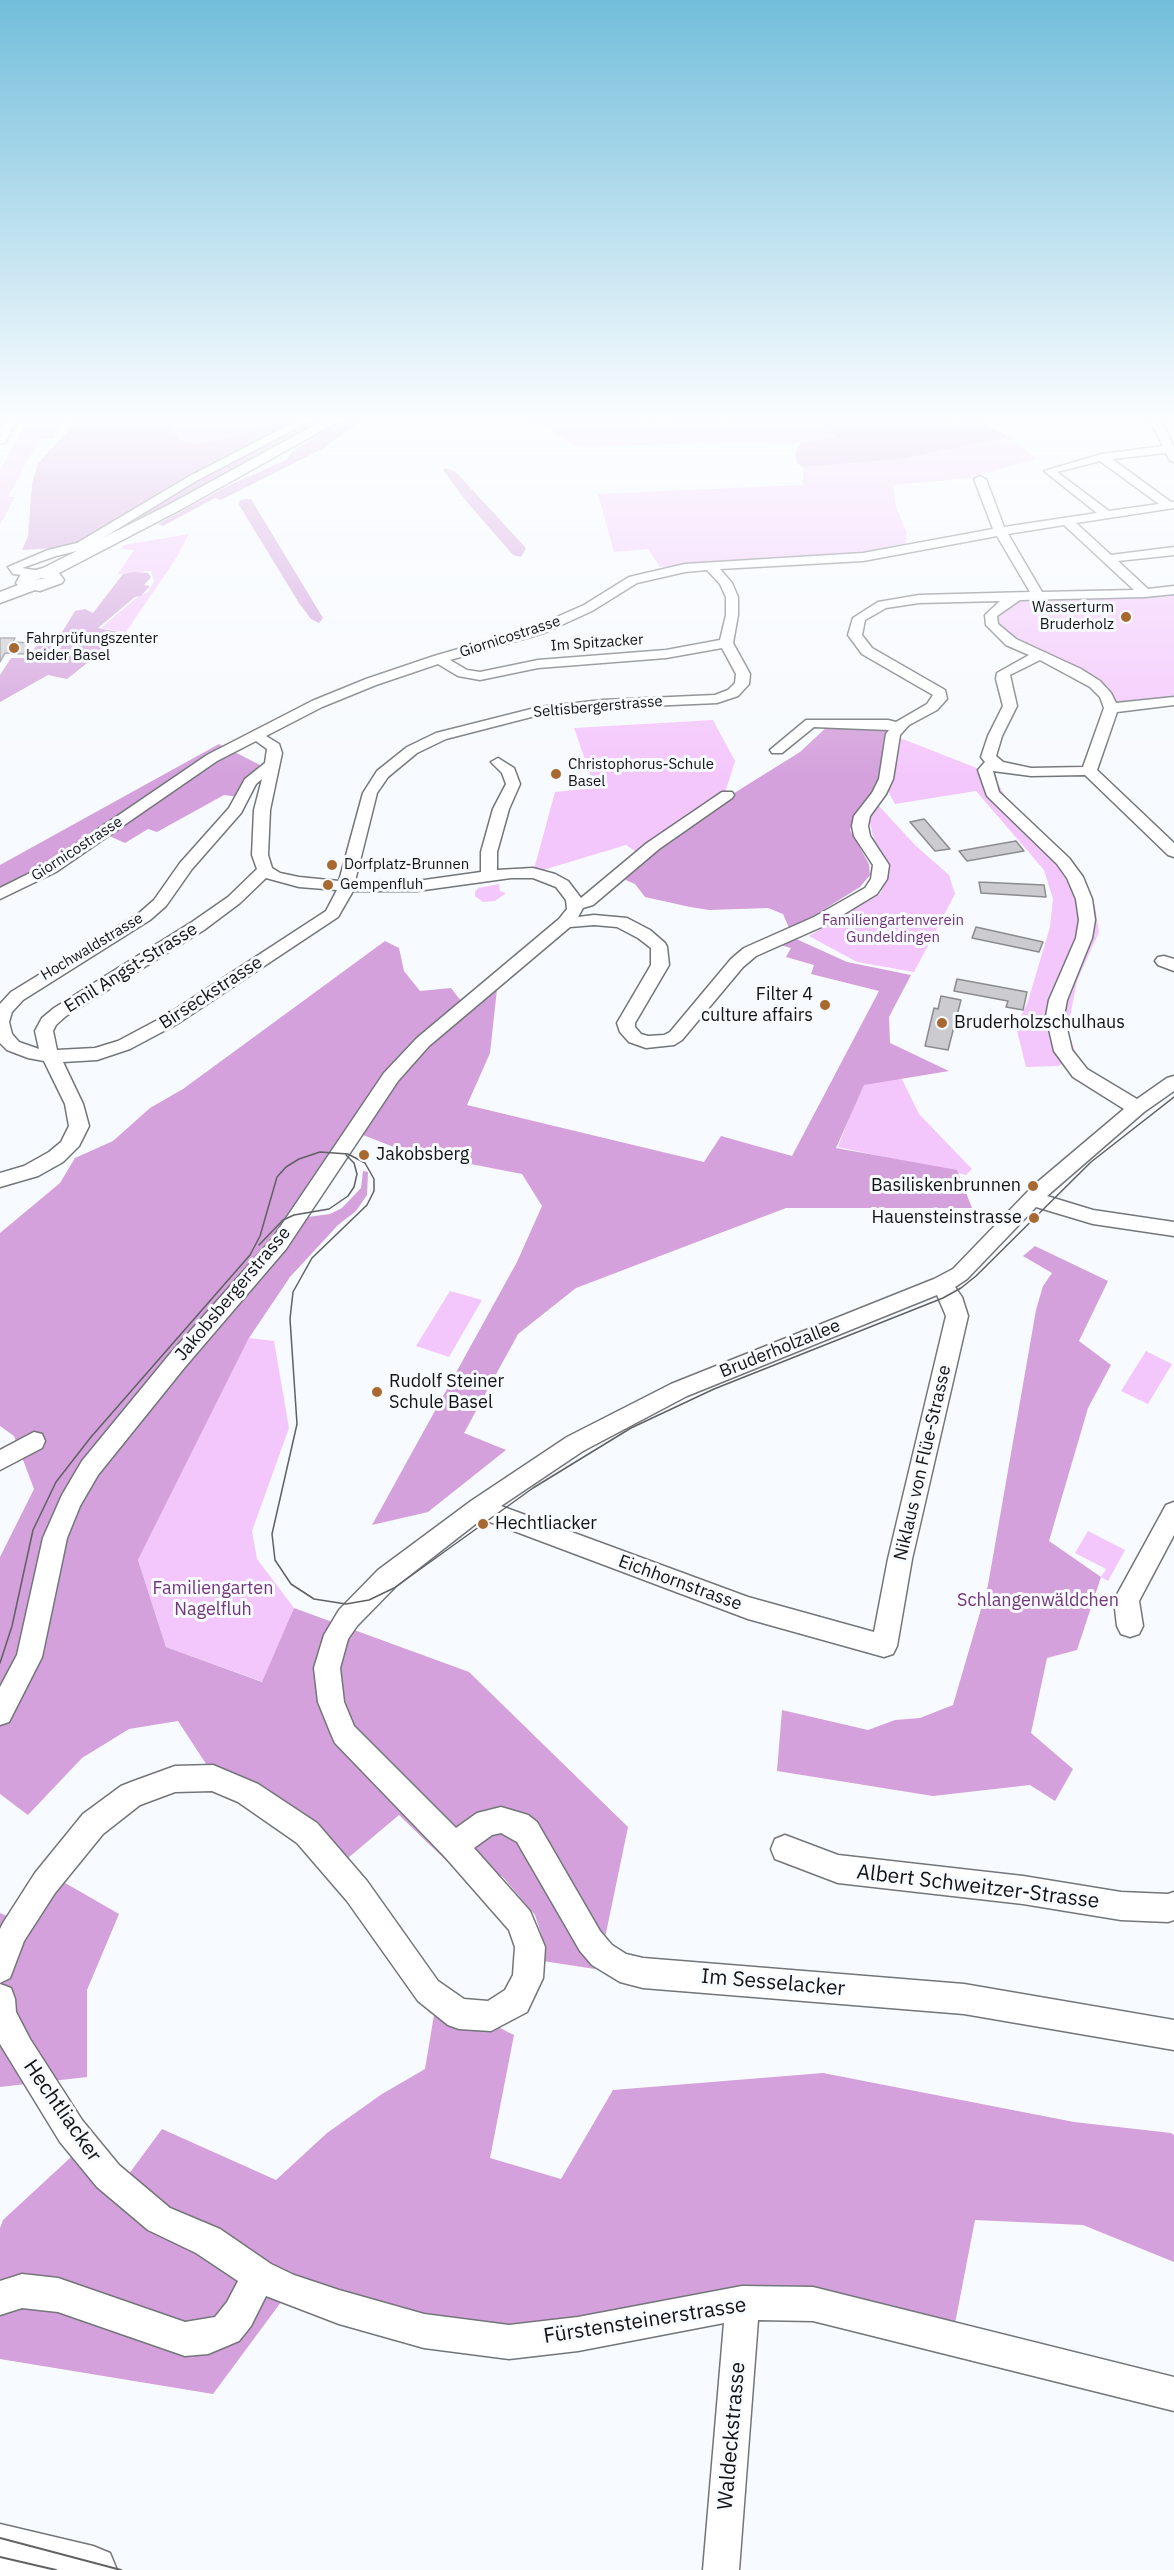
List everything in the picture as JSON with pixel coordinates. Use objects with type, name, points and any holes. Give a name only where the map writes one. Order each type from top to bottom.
[{"type":"main road","points":[[0,593],[116,536]]},
{"type":"main road","points":[[0,598],[33,577]]},
{"type":"main road","points":[[0,2547],[93,2570]]},
{"type":"street","points":[[33,577],[14,567],[52,553],[81,546],[98,536]]},
{"type":"street","name":"Giornicostrasse","points":[[0,894],[50,869],[212,758],[317,704],[371,682],[439,659],[509,640],[564,620],[633,580],[656,573],[711,567],[863,557],[974,536]]},
{"type":"street","points":[[1003,536],[1038,596]]},
{"type":"street","points":[[1083,536],[1145,593]]},
{"type":"street","points":[[1108,559],[1174,551]]},
{"type":"street","points":[[711,567],[726,583],[732,597],[732,615],[726,643]]},
{"type":"street","points":[[566,923],[594,920],[621,922],[644,934],[659,947],[660,965],[626,1023],[626,1028],[635,1038],[646,1042],[668,1041],[676,1036],[737,963],[750,952],[820,921],[870,891],[879,879],[881,865],[862,836],[860,826],[862,816],[879,794],[886,779],[893,734],[898,728],[940,699],[939,693],[867,651],[855,635],[859,618],[872,608],[899,601],[1145,593],[1174,590]]},
{"type":"street","points":[[1016,597],[1000,606],[991,615],[992,625],[1011,642],[1076,672],[1095,684],[1106,696],[1112,708],[1089,771]]},
{"type":"street","name":"Im Spitzacker","points":[[439,659],[464,673],[480,676],[538,664],[666,654],[726,643]]},
{"type":"street","name":"Seltisbergerstrasse","points":[[346,886],[370,793],[382,774],[412,750],[441,736],[539,711],[603,704],[717,699],[733,693],[742,684],[743,674],[726,643]]},
{"type":"street","points":[[1041,656],[1004,673],[1003,679],[1010,705],[988,757],[993,763],[1031,772],[1089,771],[1172,847]]},
{"type":"street","points":[[1112,708],[1174,701]]},
{"type":"street","points":[[777,750],[811,723],[888,724],[898,728]]},
{"type":"street","points":[[256,735],[274,747],[275,753],[262,810],[260,855],[265,870],[283,879],[346,886],[417,886],[511,873],[549,877],[562,884],[570,892],[575,904],[586,902],[653,846],[727,795]]},
{"type":"street","points":[[489,875],[489,852],[501,809],[513,784],[508,771],[498,762]]},
{"type":"street","points":[[993,763],[985,770],[992,793],[1063,861],[1075,877],[1084,899],[1087,920],[1084,938],[1058,1000],[1055,1016],[1063,1051],[1080,1073],[1137,1108]]},
{"type":"street","name":"Hochwaldstrasse","points":[[51,1056],[34,1054],[13,1046],[4,1036],[0,1022],[4,1010],[16,996],[144,917],[160,903],[186,866],[236,810],[250,782],[272,765]]},
{"type":"street","name":"Emil Angst-Strasse","points":[[0,1180],[31,1171],[56,1156],[69,1146],[79,1126],[74,1104],[58,1066],[45,1043],[44,1031],[48,1022],[60,1011],[198,926],[234,900],[265,870]]},
{"type":"street","name":"Birseckstrasse","points":[[51,1056],[97,1054],[124,1045],[171,1020],[332,914],[340,904],[346,886]]},
{"type":"street","name":"Jakobsbergerstrasse","points":[[0,1713],[30,1657],[55,1538],[69,1502],[90,1468],[177,1361],[279,1244],[391,1077],[423,1042],[566,923],[573,914],[575,904]]},
{"type":"street","name":"Bruderholzallee","points":[[455,1847],[344,1734],[331,1702],[327,1668],[337,1635],[367,1596],[479,1508],[575,1444],[630,1413],[679,1390],[941,1285],[960,1274],[1034,1198],[1137,1108],[1174,1082]]},
{"type":"street","points":[[1034,1198],[1056,1208],[1093,1217],[1174,1229]]},
{"type":"street","name":"Niklaus von Flüe-Strasse","points":[[884,1646],[900,1559],[957,1316],[951,1297],[941,1285]]},
{"type":"street","points":[[0,1461],[34,1441]]},
{"type":"street","name":"Eichhornstrasse","points":[[479,1508],[748,1608],[884,1646]]},
{"type":"street","points":[[1130,1626],[1126,1600],[1174,1512]]},
{"type":"street","points":[[0,1968],[13,1933],[45,1883],[93,1824],[131,1795],[175,1779],[213,1778],[248,1793],[307,1833],[357,1891],[428,1991],[459,2014],[491,2016],[516,2001],[528,1978],[530,1947],[520,1921],[455,1847]]},
{"type":"street","name":"Im Sesselacker","points":[[455,1847],[487,1823],[501,1820],[518,1825],[527,1833],[590,1941],[602,1955],[620,1967],[643,1973],[964,1999],[1174,2035]]},
{"type":"street","name":"Albert Schweitzer-Strasse","points":[[785,1849],[838,1869],[1023,1890],[1121,1906],[1168,1908],[1174,1906]]},
{"type":"street","name":"Hechtliacker","points":[[0,1999],[1,2014],[19,2050],[71,2131],[108,2175],[159,2219],[208,2241],[259,2276]]},
{"type":"street","points":[[0,2298],[22,2291],[58,2295],[185,2339],[208,2337],[226,2329],[240,2314],[259,2276]]},
{"type":"street","name":"Fürstensteinerstrasse","points":[[259,2276],[290,2290],[339,2307],[424,2331],[509,2342],[578,2334],[742,2302],[813,2304],[1174,2394]]},
{"type":"street","name":"Waldeckstrasse","points":[[721,2570],[742,2302]]},
{"type":"green space","points":[[28,536],[92,536],[72,547],[22,550]]},
{"type":"green space","points":[[188,536],[175,560],[126,632],[101,628],[135,599],[148,592],[154,581],[151,571],[118,574],[134,550],[121,549],[124,545]]},
{"type":"green space","points":[[258,536],[273,536],[323,618],[319,623],[311,619]]},
{"type":"green space","points":[[496,536],[515,536],[526,548],[521,557],[513,555]]},
{"type":"green space","points":[[610,536],[907,536],[905,546],[851,554],[660,567],[648,549],[614,552]]},
{"type":"green space","points":[[148,573],[151,577],[144,585],[150,586],[141,596],[135,597],[98,628],[125,633],[67,679],[48,675],[0,702],[0,675],[11,658],[29,658],[41,638],[59,637],[75,611],[85,609],[93,613],[123,574]]},
{"type":"green space","points":[[1174,593],[1174,701],[1116,704],[1011,642],[992,625],[1000,606],[1010,601]]},
{"type":"green space","points":[[713,720],[735,761],[724,796],[639,854],[626,845],[533,873],[555,792],[595,788],[574,728]]},
{"type":"green space","points":[[831,723],[888,724],[895,736],[888,791],[855,814],[850,830],[869,864],[870,875],[860,887],[807,920],[789,928],[783,914],[768,908],[709,910],[690,907],[645,897],[635,884],[621,878],[723,800],[800,752]]},
{"type":"green space","points":[[895,736],[992,774],[1009,802],[1083,876],[1095,906],[1099,932],[1077,981],[1069,1022],[1069,1034],[1077,1057],[1058,1066],[1026,1067],[1016,1027],[1028,1001],[1050,927],[1053,899],[1044,870],[976,791],[895,804],[888,791]]},
{"type":"green space","points":[[219,744],[260,765],[239,797],[224,795],[157,832],[148,829],[125,843],[98,831],[59,858],[0,889],[0,865]]},
{"type":"green space","name":"Familiengartenverein Gundeldingen","points":[[879,806],[915,845],[949,875],[955,894],[914,972],[857,962],[809,936],[880,894],[890,871],[874,842],[869,817]]},
{"type":"green space","points":[[499,884],[500,891],[506,893],[495,901],[483,902],[475,896],[478,888]]},
{"type":"green space","points":[[794,938],[847,962],[911,975],[889,1017],[890,1043],[949,1071],[864,1085],[836,1148],[957,1170],[972,1208],[786,1208],[576,1288],[518,1334],[464,1433],[506,1450],[428,1512],[372,1525],[517,1262],[542,1206],[522,1174],[404,1151],[363,1135],[308,1217],[330,1214],[342,1208],[361,1188],[363,1171],[368,1172],[367,1195],[356,1211],[338,1225],[290,1277],[249,1338],[138,1560],[166,1647],[262,1682],[294,1608],[469,1672],[628,1827],[606,1933],[595,1969],[543,1961],[542,1937],[535,1915],[502,1876],[462,1876],[399,1815],[348,1858],[311,1824],[210,1770],[178,1721],[129,1729],[82,1758],[28,1815],[0,1794],[0,1557],[34,1489],[14,1436],[0,1426],[0,1233],[60,1183],[75,1158],[113,1141],[150,1108],[183,1089],[385,941],[399,948],[404,971],[420,991],[451,988],[461,1001],[497,989],[490,1053],[467,1105],[704,1162],[721,1136],[792,1156],[879,991],[811,974],[814,965],[786,957],[791,948],[780,945]]},
{"type":"green space","points":[[897,1069],[919,1114],[972,1169],[966,1175],[838,1147],[866,1073]]},
{"type":"green space","name":"Schlangenwäldchen","points":[[1035,1246],[1108,1281],[1079,1341],[1111,1365],[1088,1408],[1049,1541],[1101,1577],[1077,1650],[1047,1658],[1031,1733],[1073,1769],[1055,1801],[1030,1785],[933,1796],[777,1771],[782,1710],[868,1730],[895,1720],[920,1718],[953,1705],[988,1585],[1036,1310],[1043,1286],[1052,1273],[1023,1256]]},
{"type":"green space","points":[[450,1291],[482,1300],[449,1357],[416,1346]]},
{"type":"green space","name":"Familiengarten Nagelfluh","points":[[249,1338],[274,1341],[289,1428],[252,1531],[257,1559],[294,1608],[263,1682],[166,1647],[138,1560]]},
{"type":"green space","points":[[1146,1351],[1172,1364],[1148,1404],[1121,1391]]},
{"type":"green space","points":[[1088,1531],[1125,1550],[1108,1581],[1101,1577],[1106,1569],[1075,1553]]},
{"type":"green space","points":[[60,1880],[119,1914],[87,1990],[87,2077],[0,2087],[0,1913],[29,1926]]},
{"type":"green space","points":[[437,1997],[514,2035],[490,2158],[561,2179],[613,2090],[823,2073],[1074,2122],[1171,2133],[1174,2135],[1174,2262],[1083,2225],[975,2220],[952,2339],[813,2304],[509,2342],[290,2290],[213,2394],[0,2359],[0,2228],[3,2220],[83,2146],[120,2186],[162,2129],[276,2180],[327,2133],[382,2094],[425,2069]]},
{"type":"building","name":"Fahrprüfungszenter beider Basel","points":[[0,638],[15,638],[13,642],[31,643],[24,654],[5,653],[0,662]]},
{"type":"building","points":[[924,819],[950,849],[935,851],[910,822]]},
{"type":"building","points":[[1016,841],[1024,851],[967,861],[959,851]]},
{"type":"building","points":[[979,882],[1044,885],[1046,897],[981,893]]},
{"type":"building","points":[[976,927],[1043,942],[1039,952],[972,938]]},
{"type":"building","points":[[957,979],[1027,992],[1023,1010],[1006,1007],[1008,1001],[954,991]]},
{"type":"building","points":[[941,996],[961,1000],[948,1050],[925,1046],[934,1008],[938,1009]]},
{"type":"tram line","points":[[0,1663],[12,1626],[33,1530],[56,1482],[91,1437],[250,1255],[260,1236],[277,1177],[286,1167],[299,1159],[320,1152],[348,1154],[365,1163],[374,1179],[374,1191],[367,1205],[312,1258],[293,1292],[290,1319],[297,1424],[272,1534],[275,1560],[291,1584],[314,1599],[346,1604],[369,1600],[394,1588],[533,1488],[631,1428],[714,1389],[943,1298],[961,1288],[976,1276],[1091,1162],[1174,1097]]},
{"type":"tram line","points":[[259,1245],[283,1220],[294,1215],[329,1209],[348,1196],[354,1187],[357,1174],[354,1163],[346,1155]]},
{"type":"tram line","points":[[0,2538],[121,2570]]},
{"type":"tram line","points":[[0,2557],[56,2570]]},
{"type":"place","name":"Wasserturm Bruderholz","points":[[1126,617]]},
{"type":"place","name":"Fahrprüfungszenter beider Basel","points":[[14,648]]},
{"type":"place","name":"Christophorus-Schule Basel","points":[[556,774]]},
{"type":"place","name":"Dorfplatz-Brunnen","points":[[332,865]]},
{"type":"place","name":"Gempenfluh","points":[[328,885]]},
{"type":"place","name":"Filter 4 culture affairs","points":[[825,1005]]},
{"type":"place","name":"Bruderholzschulhaus","points":[[942,1023]]},
{"type":"place","name":"Jakobsberg","points":[[364,1155]]},
{"type":"place","name":"Basiliskenbrunnen","points":[[1033,1186]]},
{"type":"place","name":"Hauensteinstrasse","points":[[1034,1218]]},
{"type":"place","name":"Rudolf Steiner Schule Basel","points":[[377,1392]]},
{"type":"place","name":"Hechtliacker","points":[[483,1524]]}]
